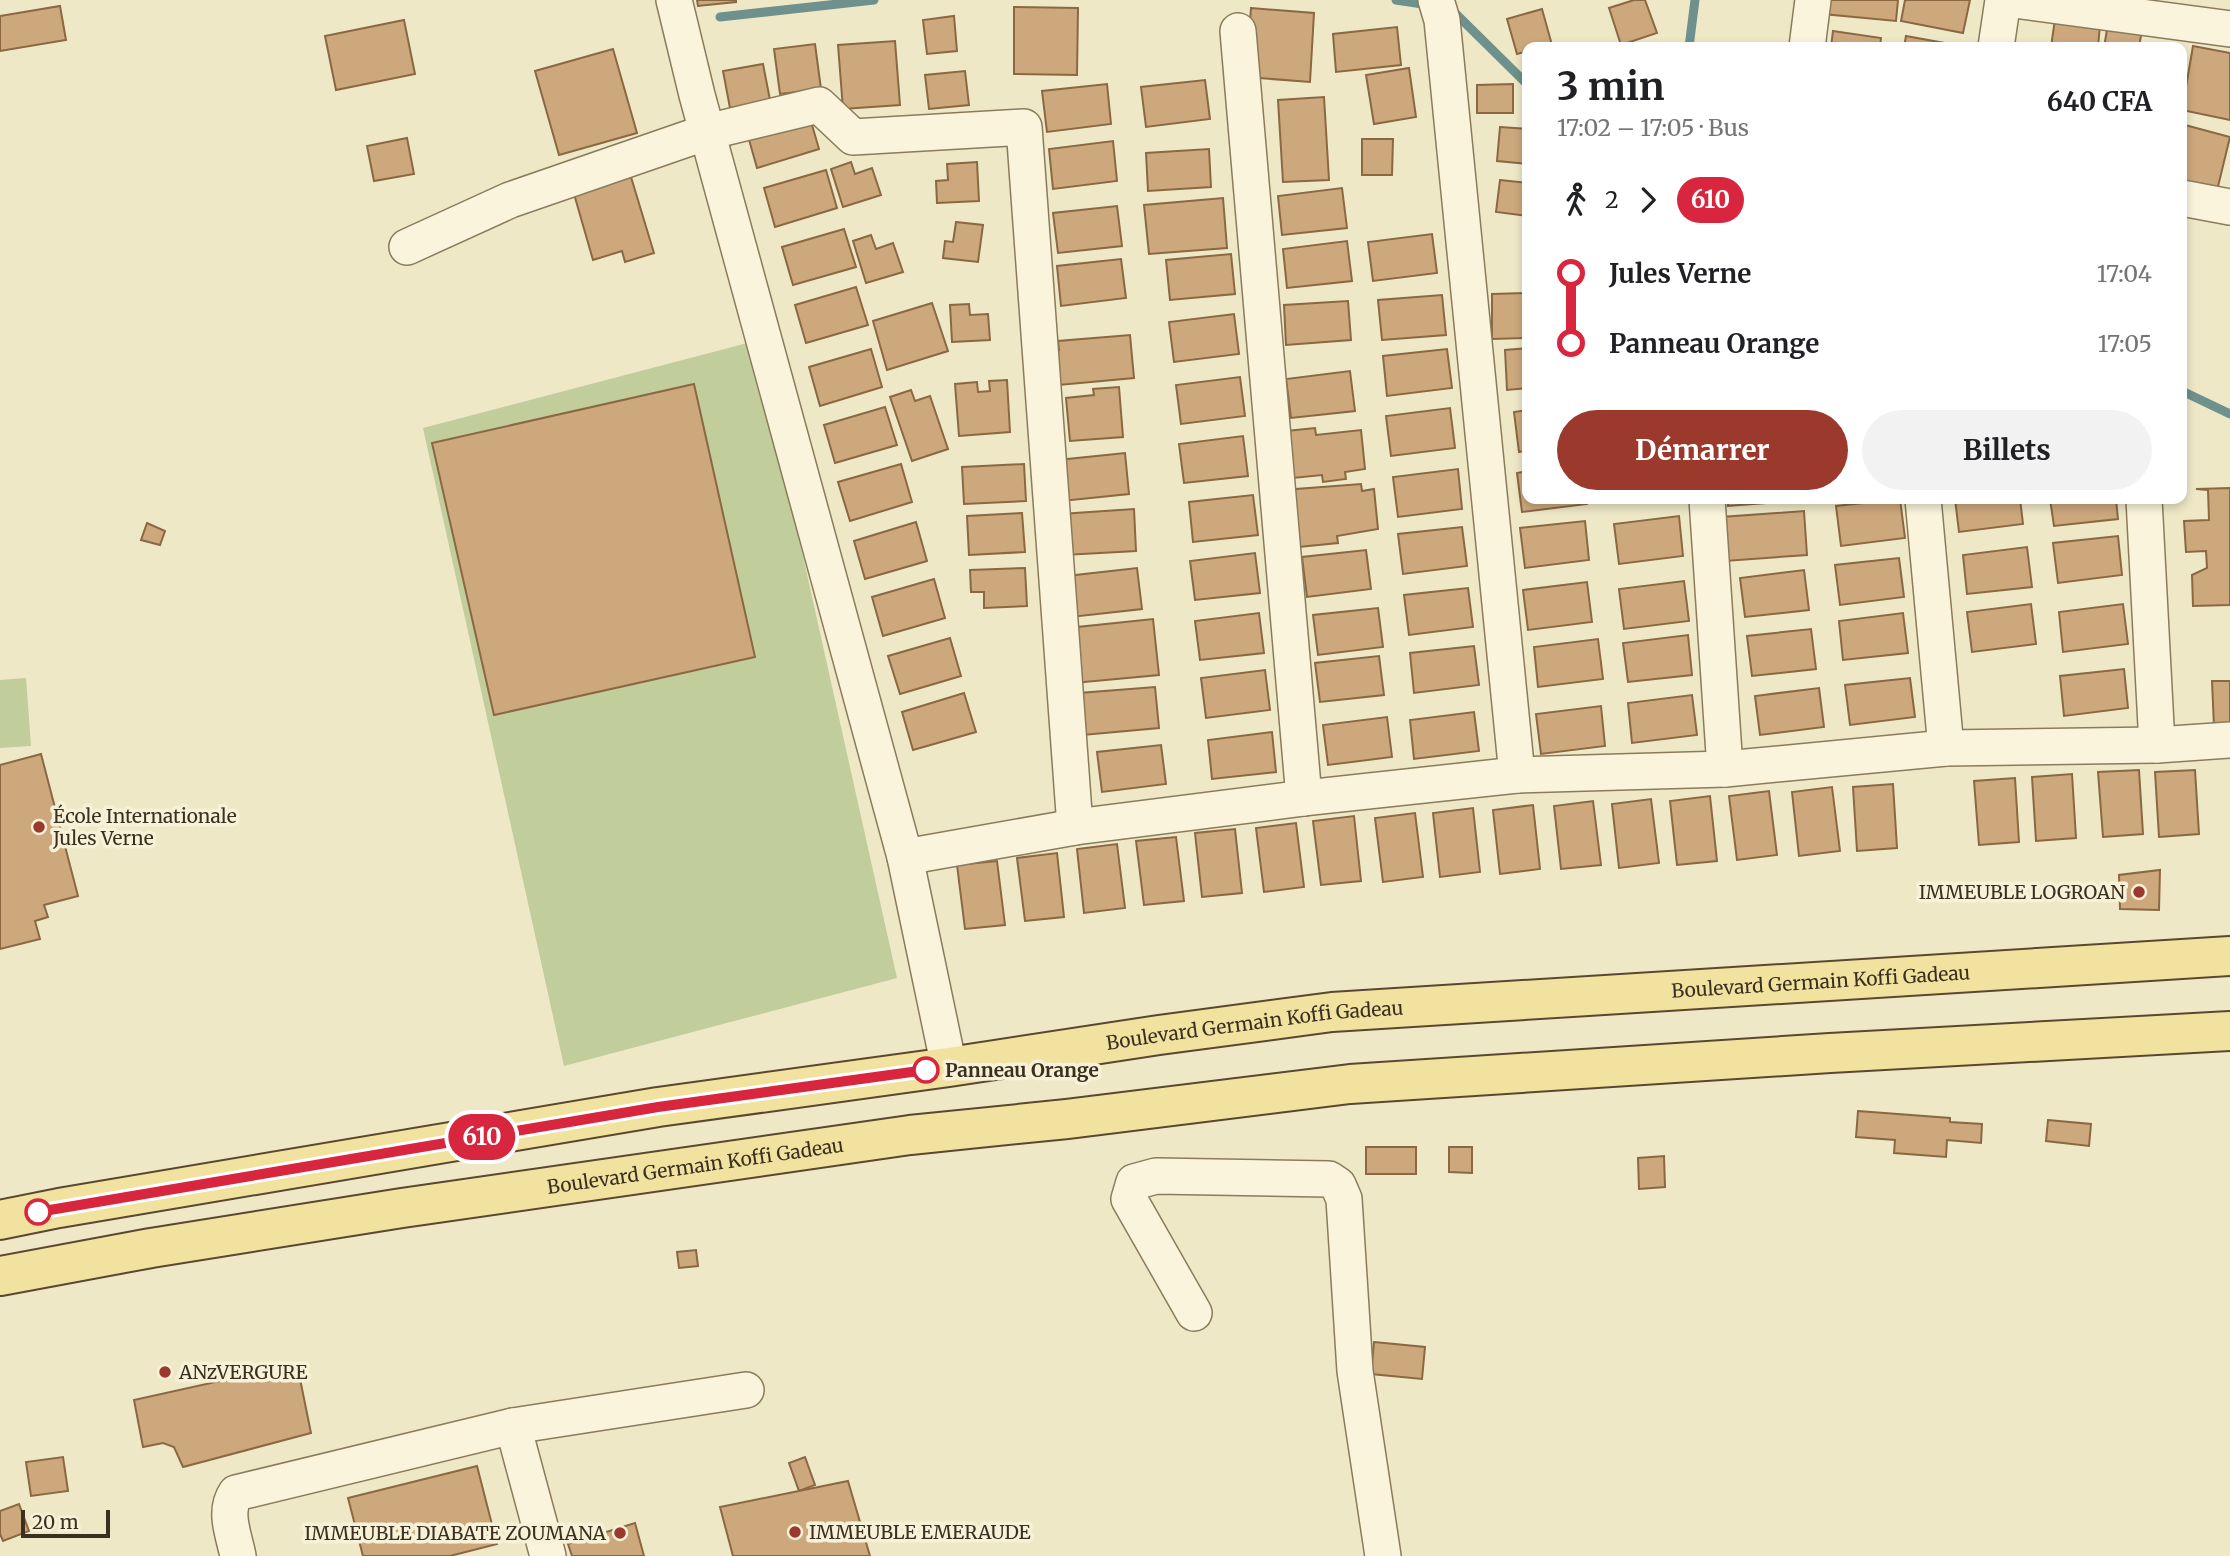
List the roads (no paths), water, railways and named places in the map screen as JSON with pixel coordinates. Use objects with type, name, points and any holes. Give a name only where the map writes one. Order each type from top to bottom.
[{"type":"main road","name":"Boulevard Germain Koffi Gadeau","points":[[0,1220],[658,1107],[1332,1012],[2230,956]]},
{"type":"main road","name":"Boulevard Germain Koffi Gadeau","points":[[0,1276],[151,1248],[402,1208],[910,1135],[1350,1084],[1844,1052],[2230,1031]]},
{"type":"street","points":[[674,0],[905,857],[949,1068]]},
{"type":"street","points":[[1808,42],[1813,0]]},
{"type":"street","points":[[1997,42],[2003,0]]},
{"type":"street","points":[[2014,0],[2230,29]]},
{"type":"street","points":[[1439,10],[1517,775]]},
{"type":"street","points":[[1238,31],[1304,798]]},
{"type":"street","points":[[407,247],[510,200],[708,132],[819,105],[853,138],[1024,127],[1075,827]]},
{"type":"street","points":[[2187,199],[2230,207]]},
{"type":"street","points":[[1707,504],[1725,769]]},
{"type":"street","points":[[1923,504],[1946,748]]},
{"type":"street","points":[[2144,504],[2157,745]]},
{"type":"street","points":[[905,857],[1075,827],[1517,775],[1725,769],[1946,748],[2157,745],[2230,740]]},
{"type":"street","points":[[1194,1312],[1129,1199],[1134,1182],[1156,1176],[1329,1180],[1338,1185],[1344,1199],[1355,1371],[1383,1556]]},
{"type":"street","points":[[238,1556],[229,1514],[229,1502],[236,1493],[513,1426],[746,1390]]},
{"type":"street","points":[[513,1426],[548,1556]]},
{"type":"waterway","points":[[720,17],[874,0]]},
{"type":"waterway","points":[[1396,0],[1429,5]]},
{"type":"waterway","points":[[1690,42],[1695,0]]},
{"type":"waterway","points":[[1452,10],[1522,79]]},
{"type":"waterway","points":[[2187,393],[2230,414]]},
{"type":"place","name":"École Internationale Jules Verne","points":[[39,827]]},
{"type":"place","name":"IMMEUBLE LOGROAN","points":[[2139,892]]},
{"type":"place","name":"Panneau Orange","points":[[926,1070]]},
{"type":"place","name":"ANzVERGURE","points":[[165,1372]]},
{"type":"place","name":"IMMEUBLE EMERAUDE","points":[[795,1532]]},
{"type":"place","name":"IMMEUBLE DIABATE ZOUMANA","points":[[620,1533]]}]
